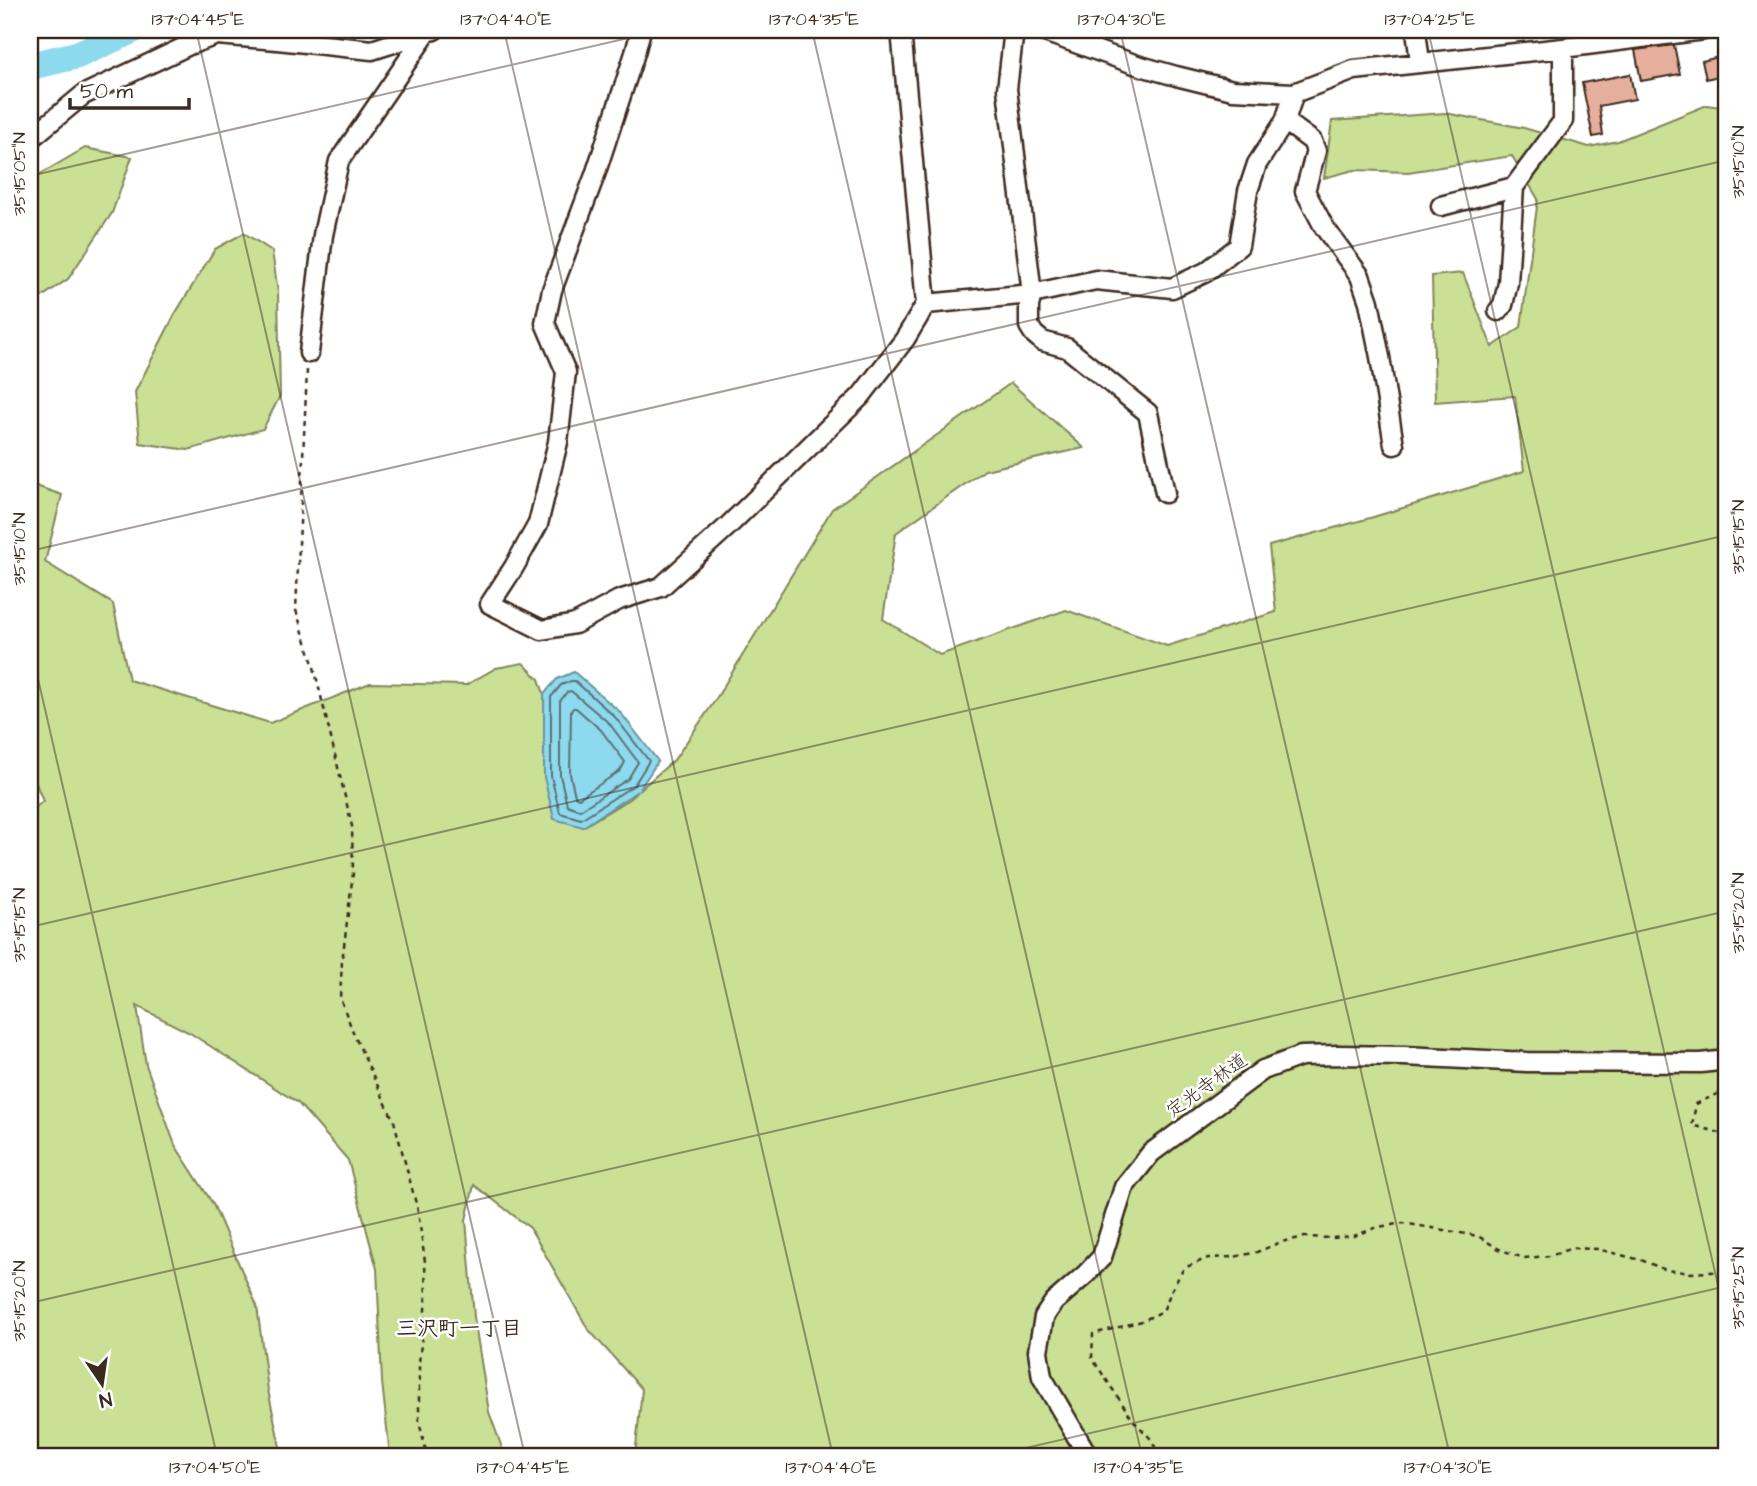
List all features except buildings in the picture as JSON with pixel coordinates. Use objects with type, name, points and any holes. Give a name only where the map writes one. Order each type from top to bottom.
[{"type":"street","points":[[641,30],[545,323],[566,372],[558,442],[538,524],[490,604],[542,630],[575,624],[619,600],[661,587],[727,527],[861,396],[905,339],[926,304],[901,30]]},
{"type":"street","points":[[1014,30],[1007,89],[1032,294],[1029,326],[1042,341],[1067,348],[1148,414],[1165,493]]},
{"type":"street","points":[[1039,30],[1137,65],[1187,79],[1233,90],[1293,93],[1354,70],[1704,30]]},
{"type":"street","points":[[1416,30],[1420,62]]},
{"type":"street","points":[[30,139],[83,95],[188,45],[217,35],[372,50],[431,31]]},
{"type":"street","points":[[309,353],[323,235],[340,162],[431,31]]},
{"type":"street","points":[[1498,310],[1503,305],[1508,283],[1514,187],[1563,121],[1563,48]]},
{"type":"street","points":[[926,304],[1032,294],[1096,281],[1172,288],[1206,272],[1239,246],[1248,191],[1257,163],[1285,121],[1293,93]]},
{"type":"street","points":[[1285,121],[1312,141],[1316,151],[1305,191],[1324,227],[1360,276],[1369,302],[1394,445]]},
{"type":"street","points":[[1441,206],[1514,187]]},
{"type":"street","name":"定光寺林道","points":[[1088,1456],[1042,1377],[1038,1351],[1044,1317],[1054,1302],[1102,1257],[1124,1187],[1151,1153],[1263,1070],[1301,1056],[1338,1055],[1527,1062],[1701,1063],[1727,1060]]},
{"type":"path","points":[[309,353],[305,383],[296,610],[314,667],[352,826],[354,873],[340,998],[394,1121],[418,1212],[425,1262],[426,1301],[419,1362],[419,1421],[427,1456]]},
{"type":"path","points":[[1727,1097],[1719,1093],[1696,1104],[1692,1125],[1727,1135]]},
{"type":"path","points":[[1161,1456],[1150,1438],[1133,1420],[1093,1358],[1093,1334],[1142,1321],[1163,1311],[1184,1268],[1209,1258],[1234,1257],[1257,1252],[1281,1242],[1305,1237],[1354,1236],[1378,1227],[1403,1223],[1478,1236],[1499,1249],[1522,1258],[1550,1256],[1572,1248],[1597,1249],[1641,1260],[1666,1270],[1692,1273],[1727,1271]]},
{"type":"green space","points":[[1707,105],[1727,108],[1727,1456],[635,1456],[642,1389],[588,1329],[530,1228],[474,1185],[466,1220],[474,1317],[489,1412],[505,1456],[390,1456],[382,1382],[377,1269],[348,1160],[298,1103],[190,1033],[137,1006],[146,1065],[175,1145],[213,1204],[257,1306],[268,1390],[282,1456],[30,1456],[30,812],[43,801],[30,769],[30,484],[62,495],[45,562],[113,604],[129,680],[270,723],[370,683],[466,685],[496,668],[523,663],[539,679],[544,694],[544,777],[583,827],[629,799],[674,760],[714,702],[832,509],[1011,383],[1084,448],[985,470],[896,533],[883,619],[940,655],[1066,610],[1167,646],[1276,612],[1269,546],[1524,471],[1515,396],[1435,402],[1432,276],[1463,273],[1492,347],[1521,327],[1538,199],[1512,156],[1408,172],[1354,170],[1324,178],[1332,121],[1445,113],[1524,128],[1589,147],[1618,141]]},
{"type":"green space","points":[[85,148],[132,157],[112,213],[68,279],[30,305],[30,180]]},
{"type":"green space","points":[[244,233],[272,251],[278,292],[280,396],[263,429],[188,450],[140,443],[135,392],[175,314],[215,249]]},
{"type":"water","points":[[574,672],[620,712],[658,761],[639,790],[583,827],[554,819],[544,777],[544,694],[557,679]]},
{"type":"waterway","points":[[30,66],[77,55],[132,30]]},
{"type":"district","name":"三沢町一丁目","points":[[459,1328]]}]
